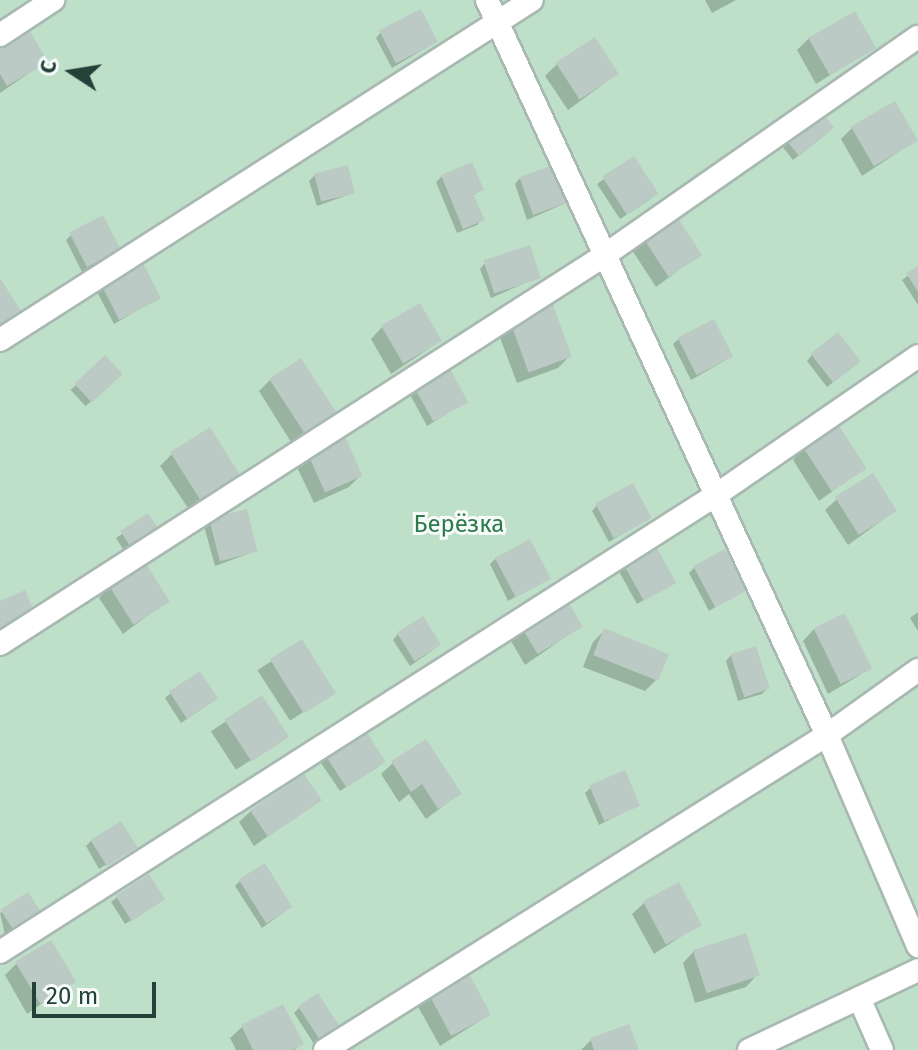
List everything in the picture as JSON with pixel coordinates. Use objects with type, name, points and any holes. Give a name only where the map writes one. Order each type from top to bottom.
[{"type":"lane","points":[[0,35],[53,0]]},
{"type":"lane","points":[[487,0],[827,735],[918,946]]},
{"type":"lane","points":[[0,340],[532,0]]},
{"type":"lane","points":[[0,644],[605,255],[918,37]]},
{"type":"lane","points":[[0,952],[716,495],[918,356]]},
{"type":"lane","points":[[325,1050],[827,735],[918,670]]},
{"type":"lane","points":[[749,1050],[918,970]]},
{"type":"lane","points":[[859,998],[882,1050]]},
{"type":"green space","name":"Берёзка","points":[[0,0],[918,0],[918,1050],[0,1050]]},
{"type":"building","points":[[421,9],[438,42],[396,63],[379,30]]},
{"type":"building","points":[[855,11],[876,48],[830,75],[808,38]]},
{"type":"building","points":[[26,24],[48,62],[7,86],[0,74],[0,40]]},
{"type":"building","points":[[595,37],[619,74],[580,99],[556,63]]},
{"type":"building","points":[[895,101],[918,141],[874,166],[851,126]]},
{"type":"building","points":[[814,103],[834,128],[799,156],[779,131]]},
{"type":"building","points":[[634,156],[659,194],[627,214],[602,177]]},
{"type":"building","points":[[472,162],[484,190],[473,194],[485,220],[463,229],[441,175]]},
{"type":"building","points":[[556,164],[570,202],[533,215],[519,177]]},
{"type":"building","points":[[348,165],[355,193],[321,202],[314,173]]},
{"type":"building","points":[[103,215],[121,250],[87,267],[69,232]]},
{"type":"building","points":[[676,215],[702,255],[669,277],[642,237]]},
{"type":"building","points":[[530,245],[541,278],[494,293],[483,260]]},
{"type":"building","points":[[143,263],[161,299],[119,320],[101,284]]},
{"type":"building","points":[[918,266],[918,292],[906,273]]},
{"type":"building","points":[[0,278],[23,314],[0,329]]},
{"type":"building","points":[[420,303],[442,341],[403,364],[381,326]]},
{"type":"building","points":[[553,305],[572,357],[529,372],[510,321]]},
{"type":"building","points":[[714,319],[733,356],[697,375],[677,338]]},
{"type":"building","points":[[838,332],[861,361],[833,383],[810,354]]},
{"type":"building","points":[[105,355],[123,374],[92,403],[74,384]]},
{"type":"building","points":[[301,358],[336,412],[304,432],[269,379]]},
{"type":"building","points":[[446,362],[468,402],[433,422],[411,381]]},
{"type":"building","points":[[838,424],[867,468],[832,491],[803,447]]},
{"type":"building","points":[[210,427],[241,476],[201,501],[170,452]]},
{"type":"building","points":[[343,432],[363,476],[325,493],[306,449]]},
{"type":"building","points":[[873,473],[897,511],[859,535],[835,497]]},
{"type":"building","points":[[633,483],[652,518],[614,539],[595,503]]},
{"type":"building","points":[[247,509],[258,552],[220,561],[209,518]]},
{"type":"building","points":[[148,513],[164,538],[137,556],[120,531]]},
{"type":"building","points":[[530,539],[551,579],[516,598],[495,558]]},
{"type":"building","points":[[653,541],[676,583],[644,601],[621,559]]},
{"type":"building","points":[[725,549],[747,590],[715,607],[693,566]]},
{"type":"building","points":[[145,562],[170,602],[133,625],[109,585]]},
{"type":"building","points":[[25,590],[33,609],[23,614],[28,624],[0,637],[0,601]]},
{"type":"building","points":[[564,595],[583,627],[538,654],[519,622]]},
{"type":"building","points":[[845,613],[872,669],[841,684],[814,628]]},
{"type":"building","points":[[423,616],[441,645],[415,661],[397,632]]},
{"type":"building","points":[[604,628],[669,654],[658,681],[593,655]]},
{"type":"building","points":[[302,639],[336,693],[304,713],[270,659]]},
{"type":"building","points":[[756,646],[770,689],[744,697],[730,654]]},
{"type":"building","points":[[200,671],[218,699],[187,719],[169,691]]},
{"type":"building","points":[[262,695],[289,737],[251,761],[224,720]]},
{"type":"building","points":[[365,730],[386,762],[346,787],[326,756]]},
{"type":"building","points":[[426,739],[462,794],[438,809],[422,784],[411,792],[391,761]]},
{"type":"building","points":[[625,770],[640,806],[604,821],[589,785]]},
{"type":"building","points":[[304,774],[322,801],[268,837],[250,810]]},
{"type":"building","points":[[121,821],[137,847],[107,866],[90,840]]},
{"type":"building","points":[[265,863],[293,907],[266,924],[239,879]]},
{"type":"building","points":[[149,874],[165,899],[132,921],[115,896]]},
{"type":"building","points":[[679,882],[702,925],[666,945],[643,901]]},
{"type":"building","points":[[28,892],[43,915],[15,933],[0,910]]},
{"type":"building","points":[[746,933],[760,976],[707,993],[693,950]]},
{"type":"building","points":[[51,940],[76,982],[40,1004],[15,962]]},
{"type":"building","points":[[466,968],[491,1015],[451,1036],[426,989]]},
{"type":"building","points":[[318,993],[340,1027],[320,1040],[298,1006]]},
{"type":"building","points":[[283,1004],[304,1044],[293,1050],[253,1050],[241,1025]]},
{"type":"building","points":[[629,1024],[639,1050],[594,1050],[590,1038]]}]
